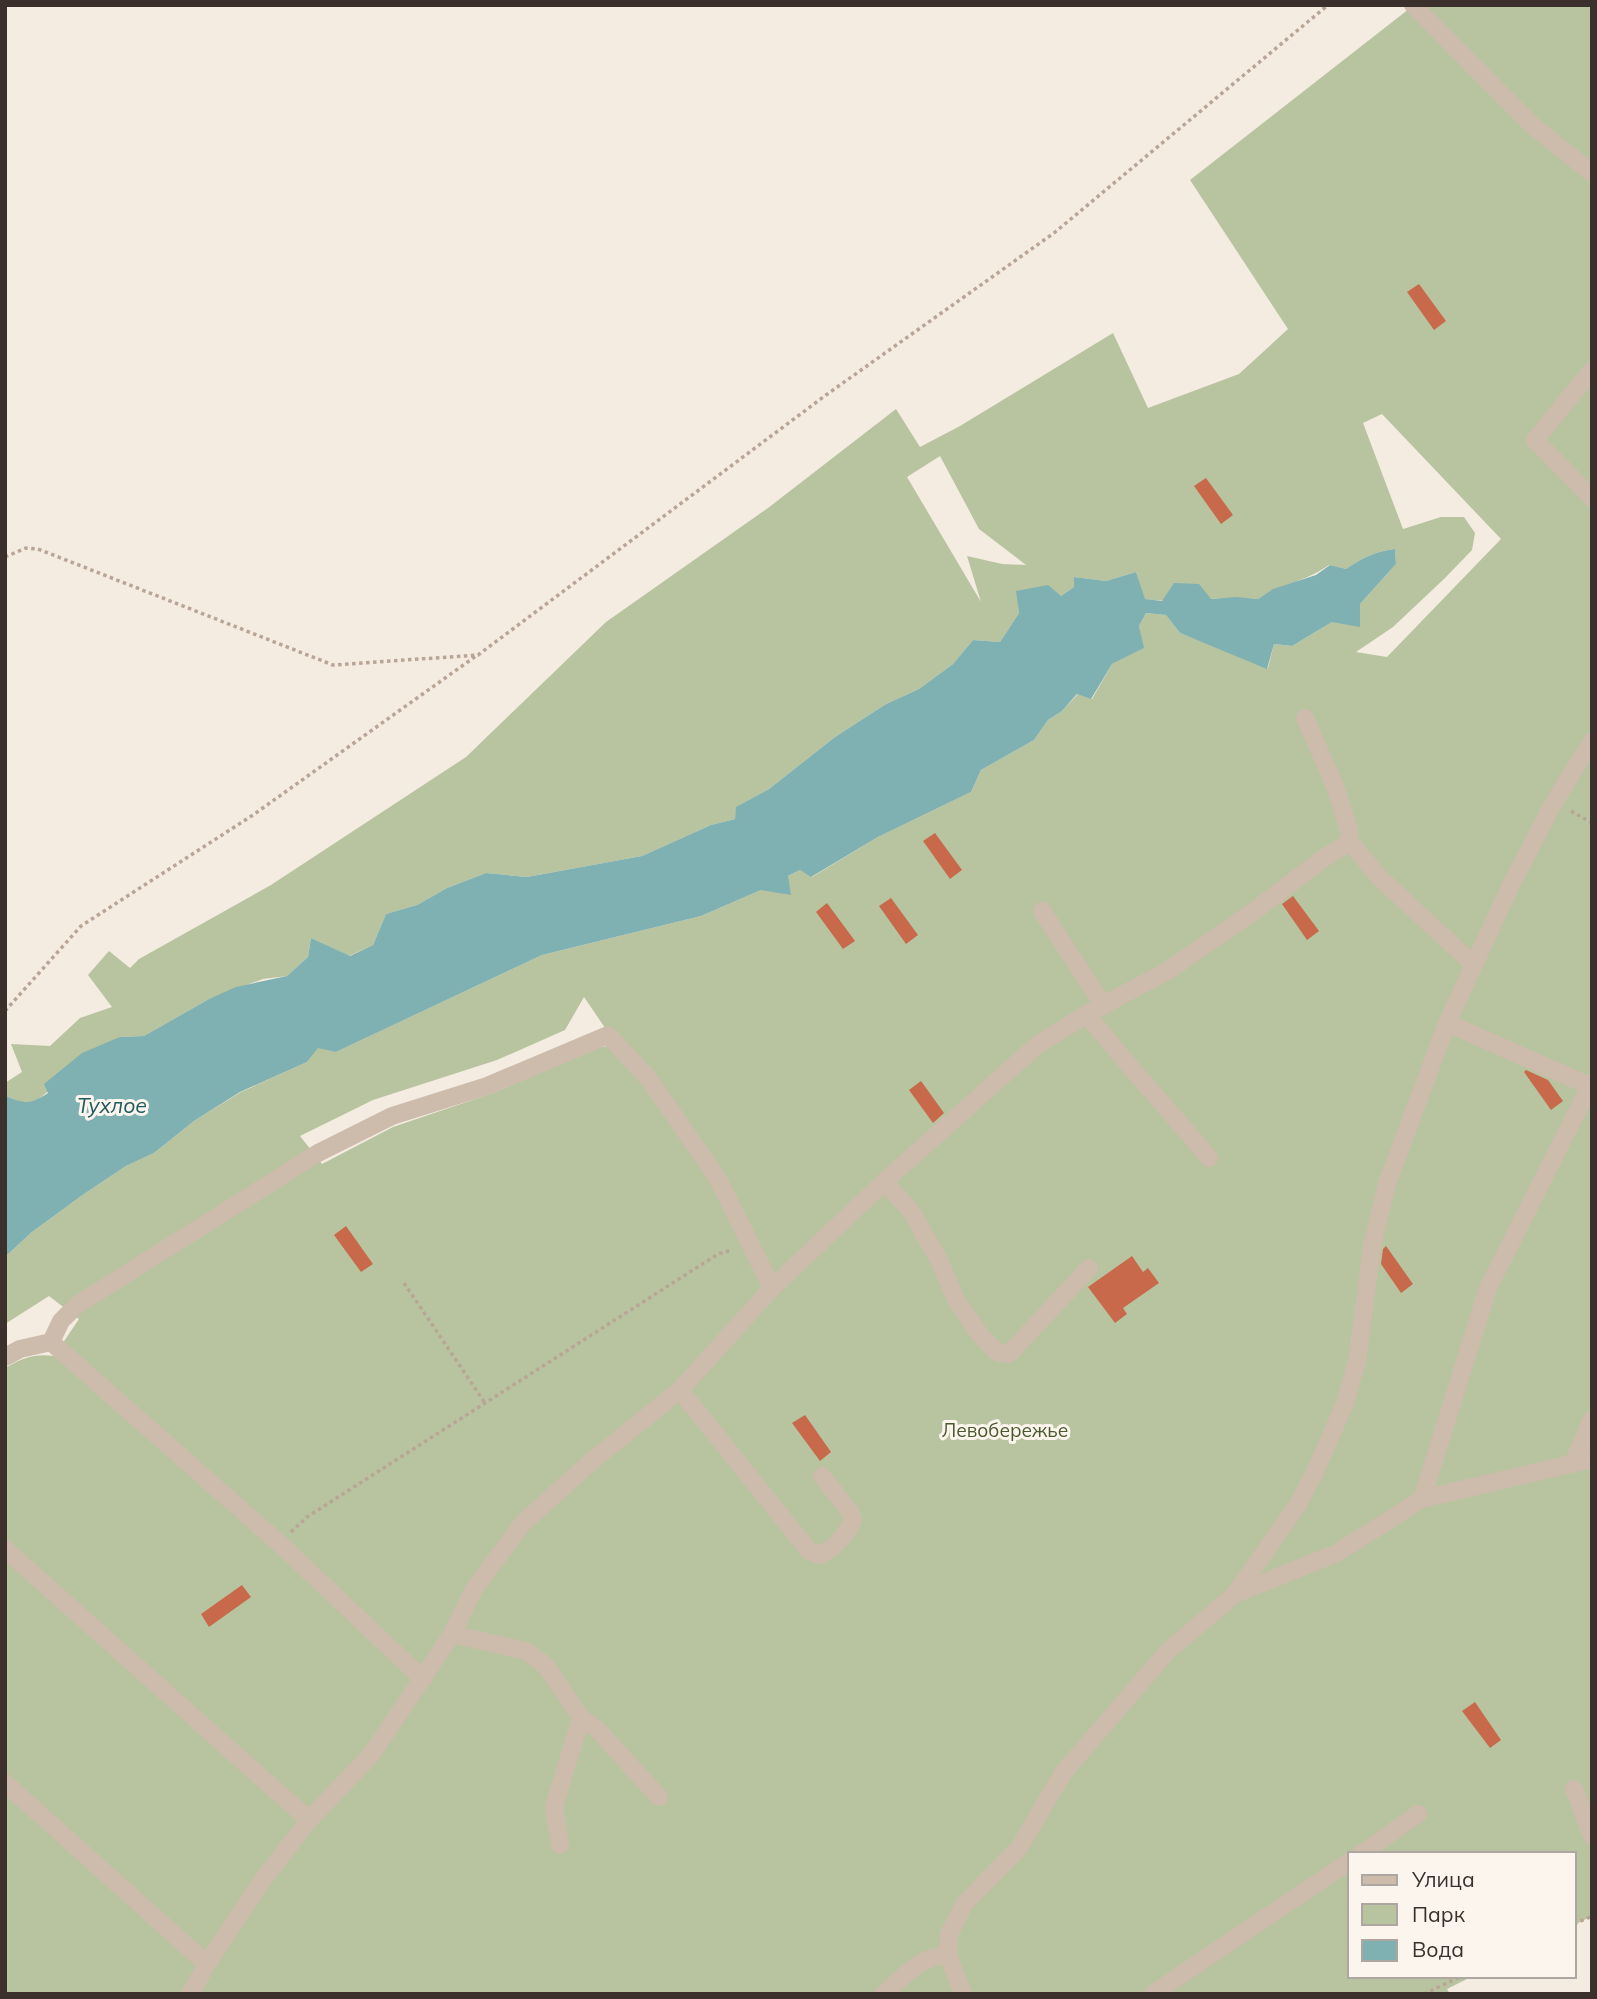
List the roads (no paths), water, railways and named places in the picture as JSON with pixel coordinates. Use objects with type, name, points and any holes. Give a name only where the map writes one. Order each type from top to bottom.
[{"type":"street","points":[[1413,5],[1532,126],[1592,173]]},
{"type":"street","points":[[1592,370],[1535,440],[1592,498]]},
{"type":"street","points":[[1305,718],[1335,786],[1349,830],[1350,842],[1380,878],[1473,964]]},
{"type":"street","points":[[963,1994],[948,1955],[949,1934],[965,1903],[1018,1848],[1063,1773],[1167,1652],[1235,1594],[1297,1506],[1315,1472],[1345,1403],[1357,1361],[1372,1246],[1387,1184],[1447,1023],[1553,802],[1592,741]]},
{"type":"street","points":[[190,1994],[206,1964],[262,1881],[309,1820],[371,1755],[452,1634],[474,1589],[523,1523],[593,1460],[680,1390],[772,1288],[884,1182],[1037,1045],[1087,1014],[1169,970],[1350,842]]},
{"type":"street","points":[[1042,911],[1104,1006]]},
{"type":"street","points":[[1087,1014],[1121,1058],[1168,1108],[1209,1158]]},
{"type":"street","points":[[1422,1499],[1488,1288],[1591,1084],[1447,1023]]},
{"type":"street","points":[[51,1342],[61,1321],[77,1305],[318,1153],[392,1116],[487,1086],[608,1035],[649,1079],[718,1179],[772,1288]]},
{"type":"street","points":[[884,1182],[911,1211],[940,1262],[956,1300],[981,1336],[998,1353],[1009,1354],[1089,1268]]},
{"type":"street","points":[[5,1357],[20,1349],[51,1342]]},
{"type":"street","points":[[51,1342],[279,1543],[423,1679]]},
{"type":"street","points":[[680,1390],[809,1551],[820,1555],[830,1550],[849,1530],[853,1520],[850,1512],[822,1476]]},
{"type":"street","points":[[1573,1463],[1592,1419]]},
{"type":"street","points":[[1235,1594],[1337,1553],[1422,1499],[1592,1459]]},
{"type":"street","points":[[5,1549],[309,1820]]},
{"type":"street","points":[[452,1634],[526,1651],[546,1667],[581,1718],[597,1729],[659,1797]]},
{"type":"street","points":[[560,1845],[554,1807],[581,1718]]},
{"type":"street","points":[[5,1783],[206,1964]]},
{"type":"street","points":[[1574,1789],[1592,1836]]},
{"type":"street","points":[[1364,1852],[1418,1814]]},
{"type":"street","points":[[1153,1994],[1348,1862]]},
{"type":"street","points":[[884,1994],[920,1961],[933,1956],[948,1955]]},
{"type":"water","name":"Тухлое","points":[[1395,549],[1396,564],[1360,604],[1360,627],[1332,622],[1292,646],[1274,644],[1267,669],[1180,633],[1166,615],[1146,613],[1139,626],[1144,648],[1112,664],[1091,699],[1077,694],[1062,711],[1048,720],[1034,740],[981,770],[971,792],[878,837],[811,877],[800,870],[788,876],[791,895],[761,890],[701,916],[542,955],[336,1052],[318,1048],[307,1062],[240,1092],[194,1121],[154,1153],[126,1166],[84,1194],[32,1232],[7,1255],[5,1262],[5,1096],[27,1102],[42,1097],[48,1093],[44,1084],[82,1053],[120,1037],[144,1036],[209,999],[236,987],[287,976],[308,957],[311,938],[350,956],[373,945],[386,914],[417,905],[447,888],[486,873],[527,877],[642,856],[711,825],[735,819],[736,807],[769,789],[835,737],[886,704],[919,689],[953,664],[973,640],[1000,642],[1019,613],[1016,591],[1048,585],[1061,596],[1074,587],[1074,577],[1106,581],[1136,572],[1145,599],[1162,601],[1174,583],[1199,584],[1211,599],[1258,599],[1273,589],[1316,575],[1330,565],[1346,569],[1369,556]]},
{"type":"park label","name":"Левобережье","points":[[1005,1430]]}]
